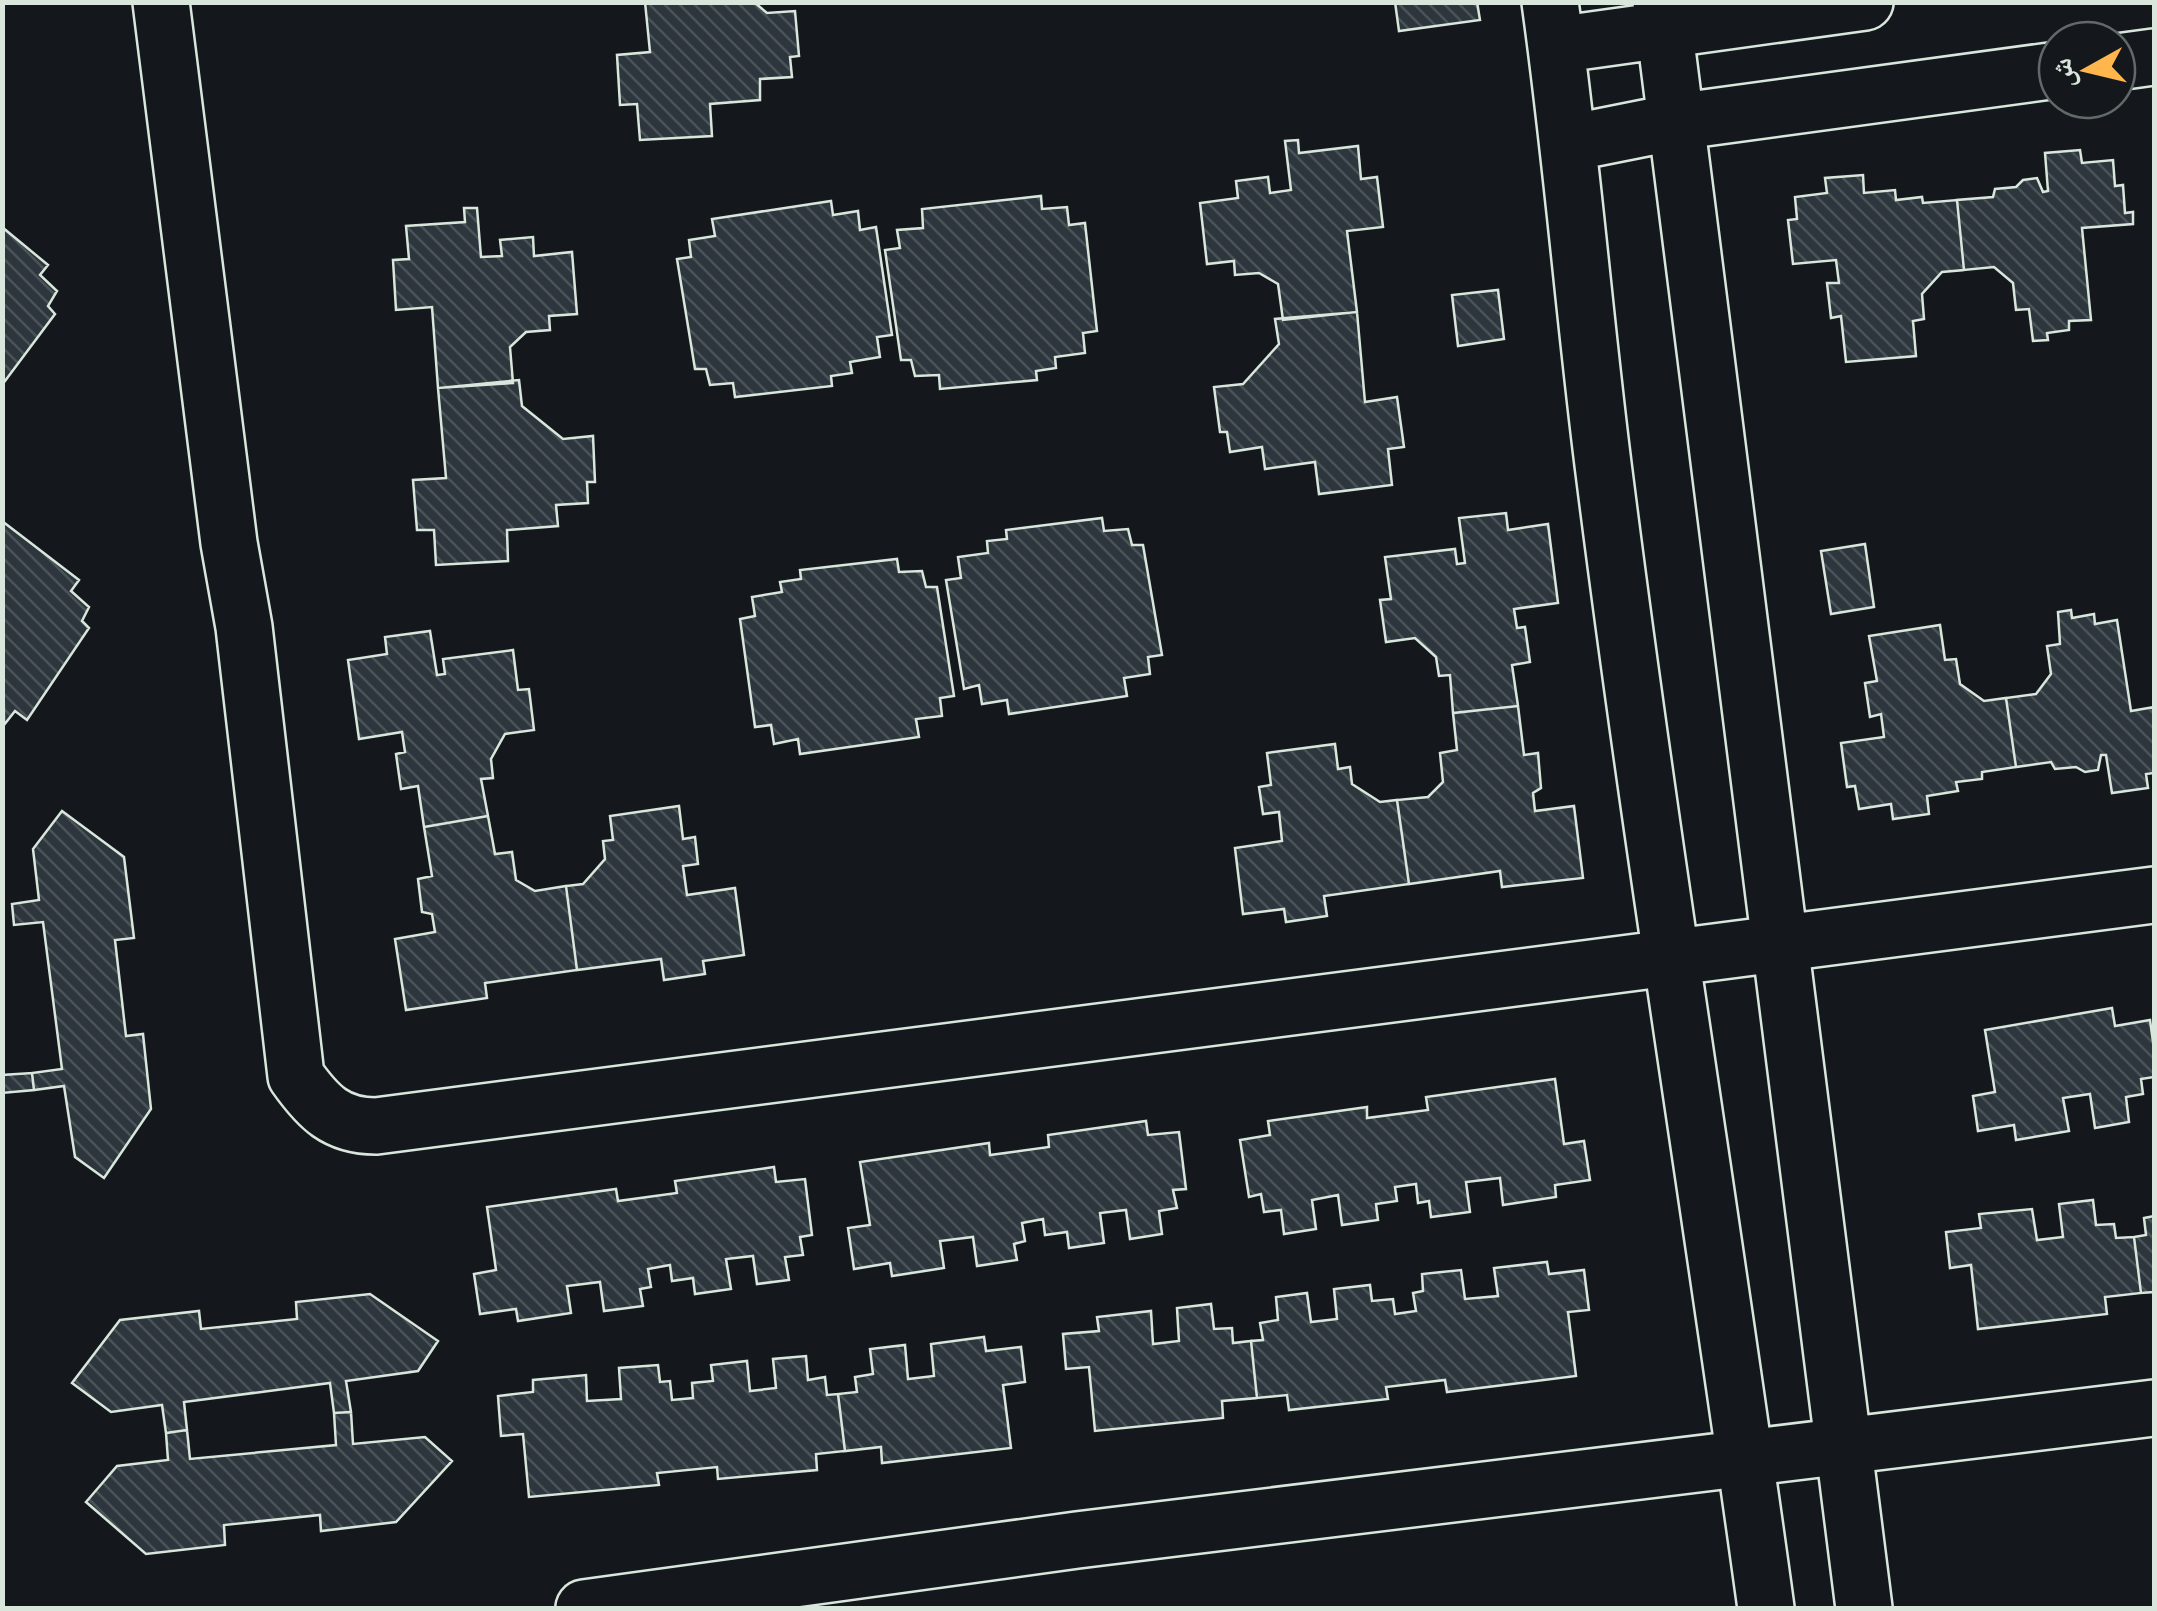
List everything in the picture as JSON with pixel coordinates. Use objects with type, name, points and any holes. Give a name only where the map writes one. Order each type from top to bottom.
[{"type":"street","points":[[161,2],[228,543],[246,647],[296,1076],[316,1104],[332,1116],[356,1126],[376,1126],[2154,894]]},
{"type":"street","points":[[1766,1608],[1603,469],[1570,143],[1553,24],[1865,2]]},
{"type":"street","points":[[1662,17],[1864,1608]]},
{"type":"street","points":[[1570,143],[1675,122],[2037,73]]},
{"type":"street","points":[[584,1608],[1077,1540],[2154,1408]]},
{"type":"building","points":[[645,2],[754,2],[767,13],[795,11],[799,56],[790,57],[792,77],[760,79],[760,100],[710,104],[712,136],[640,140],[637,104],[620,105],[617,55],[650,52]]},
{"type":"building","points":[[1395,2],[1477,2],[1480,20],[1399,31]]},
{"type":"building","points":[[1298,140],[1299,153],[1358,146],[1361,179],[1377,177],[1383,227],[1347,231],[1357,312],[1283,320],[1278,284],[1259,273],[1235,275],[1234,261],[1207,264],[1200,203],[1238,198],[1236,181],[1268,177],[1270,193],[1291,190],[1285,141]]},
{"type":"building","points":[[2080,150],[2082,163],[2113,160],[2115,186],[2123,185],[2125,213],[2133,212],[2133,224],[2082,228],[2091,320],[2069,321],[2069,330],[2047,333],[2048,340],[2033,341],[2029,309],[2016,310],[2013,283],[1994,267],[1964,270],[1957,200],[1993,197],[1995,189],[2016,187],[2023,180],[2037,178],[2043,192],[2048,191],[2045,153]]},
{"type":"building","points":[[1863,175],[1864,193],[1895,190],[1896,200],[1922,197],[1923,203],[1957,200],[1964,270],[1942,272],[1922,294],[1924,319],[1913,321],[1916,356],[1846,362],[1841,316],[1831,318],[1827,283],[1839,283],[1836,260],[1793,264],[1788,220],[1797,219],[1795,197],[1827,193],[1825,178]]},
{"type":"building","points":[[1041,196],[1042,209],[1067,207],[1069,225],[1085,223],[1097,331],[1083,333],[1085,353],[1055,357],[1056,368],[1036,371],[1037,380],[940,389],[939,375],[915,376],[911,360],[901,360],[885,250],[900,248],[897,230],[923,228],[922,209]]},
{"type":"building","points":[[831,201],[833,215],[858,211],[860,230],[876,227],[892,335],[877,337],[880,357],[850,362],[852,373],[831,376],[832,386],[735,397],[733,383],[710,385],[706,369],[695,369],[677,259],[691,257],[689,240],[715,236],[712,219]]},
{"type":"building","points":[[464,208],[477,208],[481,257],[502,256],[500,240],[533,237],[534,256],[572,252],[577,314],[549,316],[550,330],[526,332],[510,347],[513,383],[438,388],[432,307],[396,310],[393,260],[409,259],[406,226],[465,222]]},
{"type":"building","points":[[2,227],[48,265],[40,275],[57,291],[48,306],[55,314],[2,385]]},
{"type":"building","points":[[1498,290],[1504,339],[1458,346],[1452,295]]},
{"type":"building","points":[[1357,312],[1365,402],[1397,397],[1404,447],[1388,449],[1392,485],[1319,494],[1315,462],[1265,469],[1262,447],[1230,452],[1227,432],[1220,432],[1214,387],[1243,384],[1279,344],[1275,319]]},
{"type":"building","points":[[519,380],[522,406],[563,439],[593,436],[595,482],[587,482],[588,503],[556,505],[558,526],[507,530],[508,561],[436,565],[434,530],[417,530],[413,480],[446,478],[438,388]]},
{"type":"building","points":[[1506,513],[1508,530],[1548,524],[1558,603],[1514,609],[1517,628],[1525,627],[1530,662],[1512,665],[1518,706],[1453,713],[1450,675],[1439,676],[1436,657],[1415,638],[1386,642],[1380,600],[1391,599],[1385,557],[1455,549],[1457,564],[1465,563],[1459,518]]},
{"type":"building","points":[[1102,518],[1104,531],[1128,529],[1132,545],[1143,545],[1162,655],[1148,657],[1150,674],[1124,678],[1127,696],[1009,714],[1007,700],[982,704],[979,685],[964,689],[946,580],[961,578],[958,557],[988,553],[987,541],[1007,539],[1006,530]]},
{"type":"building","points":[[2,521],[79,580],[71,591],[89,607],[82,621],[89,628],[27,720],[15,711],[4,725]]},
{"type":"building","points":[[1865,544],[1874,607],[1831,614],[1821,551]]},
{"type":"building","points":[[897,559],[899,572],[922,571],[926,587],[937,587],[954,696],[940,698],[942,716],[916,719],[919,737],[800,754],[798,739],[774,744],[771,725],[755,727],[740,619],[755,616],[752,597],[782,592],[780,582],[801,579],[800,570]]},
{"type":"building","points":[[2071,610],[2072,618],[2094,614],[2095,624],[2117,620],[2131,711],[2154,707],[2154,773],[2146,774],[2148,788],[2112,793],[2106,755],[2101,755],[2098,770],[2085,772],[2076,767],[2055,769],[2051,762],[2016,767],[2006,698],[2036,694],[2051,674],[2047,646],[2060,644],[2058,612]]},
{"type":"building","points":[[1940,625],[1945,660],[1956,659],[1960,684],[1984,701],[2006,698],[2016,767],[1982,772],[1982,779],[1956,782],[1958,791],[1927,796],[1929,814],[1893,819],[1891,804],[1859,809],[1855,786],[1847,787],[1841,743],[1884,737],[1881,714],[1870,717],[1865,683],[1877,681],[1869,636]]},
{"type":"building","points":[[430,631],[437,675],[445,674],[443,659],[513,650],[518,690],[529,689],[534,730],[505,734],[491,759],[493,778],[481,779],[488,816],[424,827],[418,786],[401,789],[396,754],[405,752],[402,732],[359,739],[348,660],[387,654],[385,637]]},
{"type":"building","points":[[1518,706],[1524,755],[1538,753],[1541,788],[1533,793],[1535,811],[1574,806],[1583,878],[1502,887],[1500,871],[1409,884],[1397,800],[1428,797],[1443,782],[1440,753],[1457,750],[1453,713]]},
{"type":"building","points":[[1335,744],[1338,769],[1350,767],[1352,784],[1380,802],[1397,800],[1409,884],[1324,896],[1327,916],[1286,922],[1284,909],[1243,914],[1235,848],[1282,841],[1279,812],[1263,814],[1259,787],[1271,785],[1267,753]]},
{"type":"building","points":[[679,806],[683,839],[695,837],[698,864],[683,866],[687,895],[735,888],[744,955],[703,961],[705,974],[664,980],[661,959],[577,970],[566,886],[583,884],[605,859],[603,841],[613,840],[610,816]]},
{"type":"building","points":[[62,811],[124,857],[134,938],[115,940],[126,1036],[143,1034],[151,1109],[104,1178],[75,1157],[64,1086],[34,1090],[32,1073],[62,1069],[43,922],[14,925],[12,904],[39,900],[33,849]]},
{"type":"building","points":[[488,816],[495,854],[512,852],[516,880],[535,891],[566,886],[577,970],[485,983],[487,998],[406,1010],[395,939],[435,932],[432,914],[422,912],[418,879],[432,876],[424,827]]},
{"type":"building","points":[[2112,1008],[2115,1026],[2150,1020],[2154,1077],[2141,1079],[2143,1094],[2126,1097],[2129,1122],[2095,1128],[2090,1094],[2063,1098],[2069,1131],[2016,1140],[2014,1125],[1978,1131],[1973,1096],[1995,1092],[1985,1030]]},
{"type":"building","points":[[32,1073],[34,1090],[2,1093],[2,1075]]},
{"type":"building","points":[[1555,1079],[1564,1144],[1584,1141],[1590,1180],[1555,1185],[1556,1197],[1503,1205],[1500,1178],[1466,1182],[1470,1212],[1431,1217],[1429,1201],[1418,1203],[1416,1184],[1395,1187],[1397,1201],[1376,1204],[1378,1220],[1342,1225],[1338,1195],[1312,1200],[1316,1229],[1284,1234],[1281,1210],[1264,1212],[1261,1194],[1249,1197],[1240,1140],[1270,1135],[1268,1121],[1367,1107],[1367,1118],[1428,1110],[1426,1097]]},
{"type":"building","points":[[1146,1121],[1148,1135],[1179,1132],[1186,1189],[1173,1190],[1177,1208],[1159,1211],[1162,1234],[1130,1239],[1126,1210],[1100,1213],[1104,1243],[1069,1248],[1067,1232],[1045,1235],[1043,1219],[1022,1223],[1025,1241],[1014,1244],[1017,1260],[977,1266],[973,1237],[940,1241],[944,1268],[892,1276],[890,1263],[854,1269],[848,1228],[870,1225],[860,1162],[989,1143],[990,1155],[1049,1147],[1048,1135]]},
{"type":"building","points":[[774,1167],[776,1182],[805,1179],[812,1235],[800,1237],[803,1255],[785,1257],[789,1280],[757,1284],[753,1256],[726,1259],[731,1289],[695,1294],[693,1278],[672,1281],[670,1265],[648,1269],[651,1287],[640,1289],[643,1306],[604,1311],[600,1282],[567,1286],[571,1313],[518,1321],[516,1309],[480,1314],[474,1274],[496,1270],[487,1207],[616,1189],[618,1201],[677,1193],[675,1181]]},
{"type":"building","points":[[2093,1200],[2096,1225],[2114,1224],[2116,1238],[2134,1237],[2141,1293],[2105,1297],[2107,1314],[1978,1329],[1971,1265],[1950,1268],[1946,1232],[1981,1228],[1979,1214],[2032,1209],[2037,1240],[2063,1237],[2059,1204]]},
{"type":"building","points":[[2154,1216],[2154,1292],[2141,1293],[2134,1237],[2146,1235],[2144,1218]]},
{"type":"building","points":[[1547,1262],[1549,1274],[1584,1270],[1589,1310],[1568,1312],[1576,1376],[1447,1392],[1445,1380],[1386,1387],[1388,1399],[1289,1410],[1287,1395],[1257,1398],[1251,1341],[1263,1340],[1260,1323],[1278,1320],[1276,1297],[1307,1293],[1311,1322],[1337,1319],[1334,1289],[1370,1285],[1372,1301],[1393,1299],[1395,1314],[1416,1311],[1413,1293],[1423,1291],[1422,1274],[1461,1270],[1465,1299],[1498,1296],[1494,1268]]},
{"type":"building","points":[[370,1294],[438,1341],[418,1371],[346,1381],[351,1412],[334,1413],[330,1383],[184,1402],[187,1430],[166,1433],[162,1405],[111,1412],[72,1383],[120,1320],[199,1311],[201,1329],[297,1319],[296,1302]]},
{"type":"building","points":[[1211,1304],[1214,1329],[1232,1328],[1233,1343],[1251,1341],[1257,1398],[1222,1401],[1223,1418],[1095,1431],[1089,1367],[1066,1369],[1063,1334],[1099,1331],[1097,1317],[1151,1311],[1153,1344],[1179,1341],[1177,1308]]},
{"type":"building","points":[[984,1337],[986,1351],[1021,1347],[1025,1382],[1003,1385],[1011,1448],[882,1463],[881,1447],[845,1451],[838,1394],[857,1392],[855,1377],[873,1374],[870,1349],[905,1345],[908,1379],[934,1376],[931,1344]]},
{"type":"building","points":[[806,1356],[808,1380],[825,1377],[827,1395],[838,1394],[845,1451],[816,1454],[817,1470],[718,1479],[717,1467],[657,1473],[659,1485],[529,1497],[523,1434],[501,1436],[498,1396],[533,1392],[533,1380],[586,1375],[587,1401],[621,1399],[619,1368],[658,1365],[660,1382],[670,1381],[672,1400],[693,1398],[692,1383],[713,1381],[711,1365],[747,1361],[750,1391],[776,1388],[773,1359]]},
{"type":"building","points":[[351,1412],[353,1444],[425,1437],[452,1461],[396,1522],[321,1531],[320,1515],[224,1525],[225,1545],[146,1554],[86,1502],[117,1466],[168,1460],[166,1433],[187,1430],[190,1459],[336,1445],[334,1413]]}]
